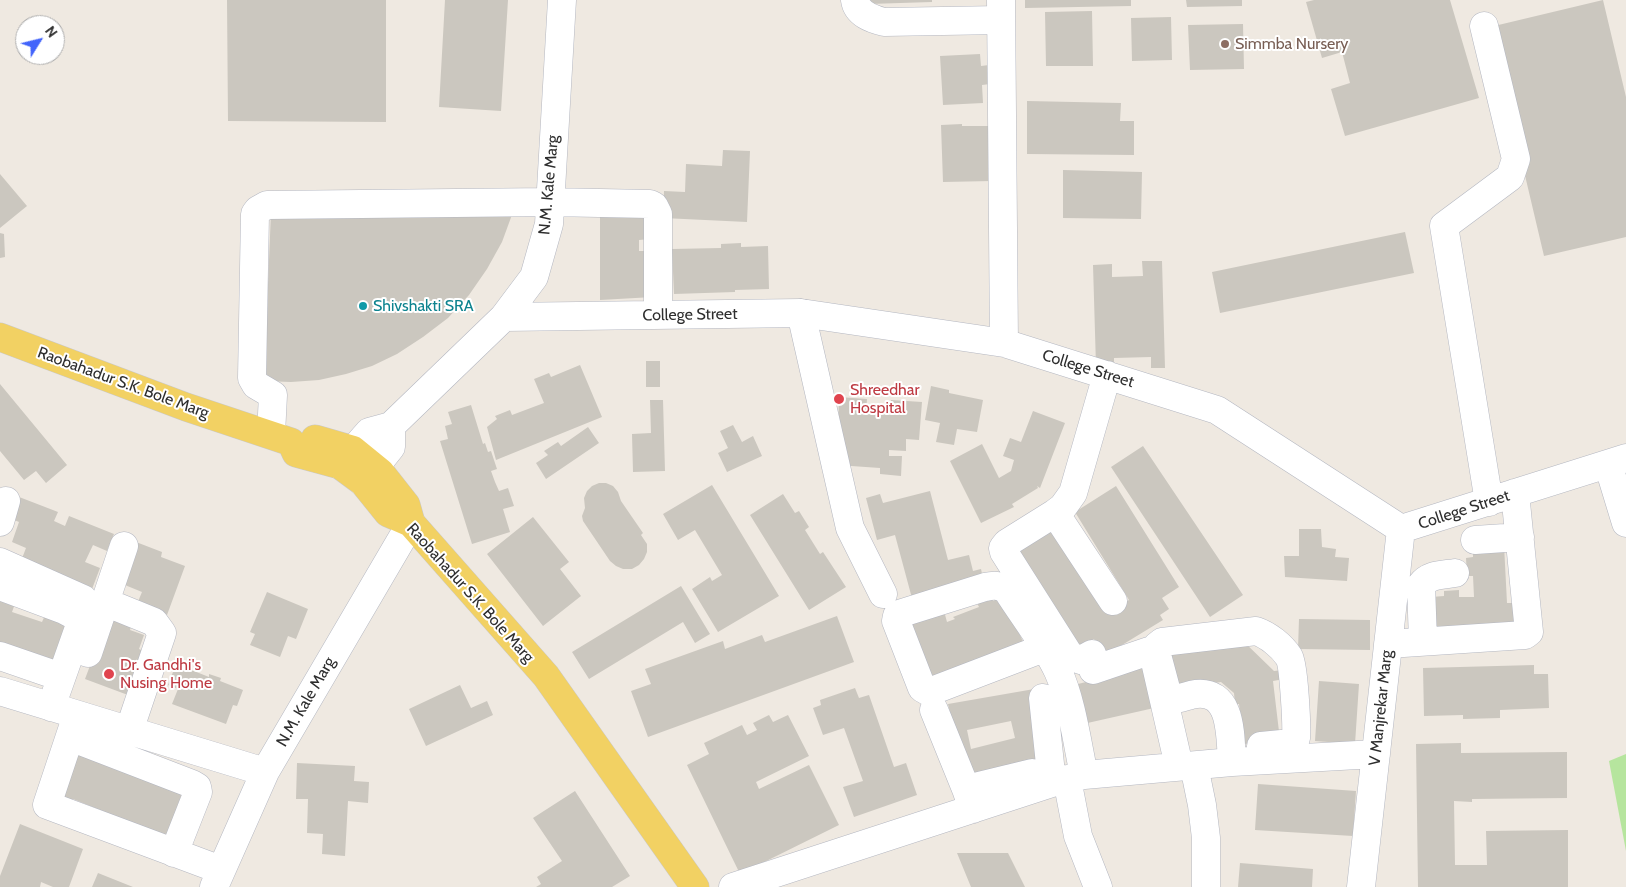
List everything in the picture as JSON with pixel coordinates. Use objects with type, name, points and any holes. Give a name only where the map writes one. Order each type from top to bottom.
[{"type":"main road","name":"Raobahadur S.K. Bole Marg","points":[[0,337],[186,408],[281,438],[301,436],[347,458],[369,475],[388,513],[411,523],[546,676],[695,887]]},
{"type":"street","name":"N.M. Kale Marg","points":[[392,426],[504,317],[534,277],[549,224],[562,0]]},
{"type":"street","points":[[855,0],[860,11],[871,18],[884,22],[1001,10],[1004,343]]},
{"type":"street","points":[[1484,26],[1516,159],[1510,178],[1444,226],[1489,502]]},
{"type":"street","points":[[281,438],[273,396],[256,385],[252,378],[255,214],[267,205],[549,202],[650,204],[654,206],[658,214],[658,315]]},
{"type":"street","points":[[801,313],[850,528],[883,594]]},
{"type":"street","name":"College Street","points":[[504,317],[801,313],[1004,343],[1217,410],[1401,530],[1617,461]]},
{"type":"street","points":[[1107,375],[1073,493],[1063,507],[1007,543],[1003,548],[1070,656],[1093,662],[1149,652],[1154,658],[1186,766],[1202,806],[1206,838],[1206,887]]},
{"type":"street","points":[[347,458],[369,432],[392,426],[392,447],[369,475]]},
{"type":"street","points":[[1617,461],[1626,523]]},
{"type":"street","points":[[1388,644],[1525,635],[1529,632],[1515,493]]},
{"type":"street","points":[[1055,513],[1112,601]]},
{"type":"street","name":"N.M. Kale Marg","points":[[217,879],[265,772],[411,523]]},
{"type":"street","name":"V Manjrekar Marg","points":[[1361,887],[1401,530]]},
{"type":"street","points":[[1475,540],[1520,537]]},
{"type":"street","points":[[0,586],[67,601],[93,600],[119,543],[105,602],[67,718],[47,805],[174,853],[217,879]]},
{"type":"street","points":[[0,562],[67,601],[81,622],[61,677],[67,718]]},
{"type":"street","points":[[1423,641],[1421,585],[1425,579],[1431,576],[1455,573]]},
{"type":"street","points":[[1044,648],[929,692],[922,688],[896,621],[897,616],[902,613],[984,587],[1001,586],[1007,590],[1044,648],[1058,671],[1067,698],[1063,776]]},
{"type":"street","points":[[105,602],[154,622],[162,633],[129,731]]},
{"type":"street","points":[[733,887],[970,799],[1063,776],[1186,766],[1242,755],[1292,743],[1296,738],[1291,662],[1285,652],[1267,636],[1256,631],[1162,642],[1157,646],[1156,651],[1168,696],[1173,699],[1197,694],[1210,696],[1220,702],[1242,755]]},
{"type":"street","points":[[0,656],[61,677]]},
{"type":"street","points":[[0,691],[67,718],[197,788],[198,792],[174,853]]},
{"type":"street","points":[[1043,698],[1078,836],[1098,887]]},
{"type":"street","points":[[934,710],[970,799]]},
{"type":"street","points":[[67,718],[129,731],[265,772]]},
{"type":"street","points":[[1242,755],[1376,754]]},
{"type":"green space","points":[[1626,754],[1626,851],[1609,761]]},
{"type":"building","points":[[227,0],[386,0],[386,122],[228,121]]},
{"type":"building","points":[[445,0],[508,0],[501,111],[439,107]]},
{"type":"building","points":[[869,0],[932,0],[932,2],[869,4]]},
{"type":"building","points":[[1025,0],[1131,0],[1131,6],[1025,8]]},
{"type":"building","points":[[1186,0],[1242,0],[1242,6],[1187,7]]},
{"type":"building","points":[[1314,0],[1450,0],[1479,98],[1345,136],[1331,89],[1350,83],[1342,52],[1322,58],[1306,2]]},
{"type":"building","points":[[1603,0],[1626,97],[1626,237],[1544,256],[1490,27]]},
{"type":"building","points":[[1092,11],[1093,66],[1046,66],[1045,12]]},
{"type":"building","points":[[1171,17],[1172,60],[1132,61],[1131,18]]},
{"type":"building","points":[[1243,24],[1244,69],[1190,70],[1188,25]]},
{"type":"building","points":[[980,54],[981,66],[989,65],[990,84],[982,85],[983,103],[943,105],[940,56]]},
{"type":"building","points":[[1027,101],[1121,103],[1120,121],[1134,121],[1134,155],[1027,154]]},
{"type":"building","points":[[962,124],[962,126],[990,126],[992,181],[943,182],[941,125]]},
{"type":"building","points":[[723,150],[750,151],[747,222],[663,218],[664,191],[685,192],[686,164],[722,166]]},
{"type":"building","points":[[1063,170],[1142,172],[1141,219],[1063,218]]},
{"type":"building","points":[[0,174],[27,206],[0,228]]},
{"type":"building","points":[[600,210],[649,213],[651,239],[639,240],[639,251],[651,251],[653,297],[600,300]]},
{"type":"building","name":"Shivshakti SRA","points":[[271,212],[513,212],[502,242],[487,269],[469,295],[448,318],[397,354],[372,366],[319,380],[291,382],[264,381]]},
{"type":"building","points":[[1405,232],[1414,273],[1220,313],[1212,272]]},
{"type":"building","points":[[0,233],[4,234],[5,257],[0,258]]},
{"type":"building","points":[[741,243],[741,247],[768,246],[769,289],[674,294],[672,249],[721,248],[721,244]]},
{"type":"building","points":[[1142,261],[1162,261],[1165,368],[1151,368],[1151,357],[1114,358],[1114,366],[1096,366],[1093,265],[1112,264],[1112,277],[1143,276]]},
{"type":"building","points":[[646,361],[660,361],[660,387],[646,387]]},
{"type":"building","points":[[580,365],[602,417],[496,460],[487,427],[497,419],[495,416],[510,410],[512,415],[544,403],[534,379],[549,373],[551,377]]},
{"type":"building","points":[[0,384],[67,465],[46,483],[36,471],[24,480],[0,451]]},
{"type":"building","points":[[931,386],[949,390],[949,393],[983,400],[977,432],[957,429],[954,445],[936,442],[940,423],[925,420]]},
{"type":"building","points":[[839,397],[867,399],[866,413],[891,415],[891,400],[922,402],[919,440],[906,439],[906,451],[889,450],[889,456],[902,456],[901,476],[880,474],[880,468],[837,465]]},
{"type":"building","points":[[650,400],[663,400],[665,471],[633,472],[632,434],[651,433]]},
{"type":"building","points":[[471,405],[483,444],[485,443],[488,452],[491,451],[497,469],[491,471],[495,482],[499,491],[508,488],[514,506],[503,509],[510,532],[472,544],[440,441],[448,439],[445,426],[452,424],[448,412]]},
{"type":"building","points":[[1033,411],[1065,423],[1040,488],[1037,486],[1038,488],[1012,504],[1014,507],[981,523],[950,461],[982,444],[999,478],[1011,471],[1014,460],[1003,456],[1010,438],[1021,442]]},
{"type":"building","points":[[733,425],[742,442],[753,436],[762,456],[727,472],[718,453],[728,448],[720,431]]},
{"type":"building","points":[[588,427],[599,443],[546,479],[536,463],[548,455],[544,451],[558,442],[561,446]]},
{"type":"building","points":[[1143,446],[1243,595],[1210,617],[1111,467]]},
{"type":"building","points":[[599,483],[613,486],[643,533],[641,535],[647,544],[647,552],[639,565],[632,569],[623,569],[610,561],[583,521],[584,498],[592,486]]},
{"type":"building","points":[[712,485],[779,596],[718,632],[692,589],[710,577],[712,581],[722,575],[695,530],[678,540],[663,514]]},
{"type":"building","points":[[1116,486],[1179,587],[1162,598],[1169,609],[1160,615],[1163,620],[1104,656],[1094,639],[1072,652],[1010,552],[1052,526],[1107,614],[1129,600],[1075,512]]},
{"type":"building","points":[[930,491],[948,560],[969,555],[973,571],[981,569],[984,583],[913,602],[895,535],[877,540],[866,498],[880,494],[883,503]]},
{"type":"building","points":[[783,494],[795,513],[799,511],[809,527],[805,530],[820,554],[823,552],[846,587],[809,610],[750,515]]},
{"type":"building","points":[[14,495],[58,512],[54,521],[65,526],[69,516],[114,534],[107,551],[93,545],[85,562],[100,568],[89,597],[21,561],[26,548],[12,542],[19,522],[5,516]]},
{"type":"building","points":[[533,517],[569,562],[560,569],[581,596],[543,626],[487,554]]},
{"type":"building","points":[[1299,529],[1321,529],[1322,547],[1336,549],[1335,557],[1349,558],[1347,581],[1285,577],[1284,556],[1299,556]]},
{"type":"building","points":[[136,542],[162,552],[161,557],[185,566],[167,615],[137,604],[142,592],[120,583]]},
{"type":"building","points":[[1504,545],[1507,603],[1519,603],[1520,632],[1433,635],[1431,597],[1444,596],[1444,591],[1459,590],[1459,597],[1474,597],[1473,576],[1467,576],[1466,558],[1473,557],[1473,546]]},
{"type":"building","points":[[681,586],[710,634],[695,643],[683,622],[589,679],[572,652]]},
{"type":"building","points":[[267,592],[308,609],[296,639],[288,636],[280,657],[250,645],[255,634],[250,632]]},
{"type":"building","points":[[990,592],[993,601],[1003,596],[1024,644],[929,685],[908,624],[944,611],[947,622],[955,619],[953,617],[979,607],[975,599]]},
{"type":"building","points":[[0,595],[16,601],[12,612],[42,622],[46,613],[69,621],[54,668],[0,650]]},
{"type":"building","points":[[111,610],[134,618],[130,630],[144,635],[139,649],[153,655],[136,698],[85,679]]},
{"type":"building","points":[[837,616],[854,662],[648,737],[631,691],[651,684],[645,669],[723,641],[725,649],[762,635],[765,642]]},
{"type":"building","points":[[1299,619],[1370,620],[1370,650],[1298,649]]},
{"type":"building","points":[[1240,638],[1274,671],[1283,670],[1284,679],[1273,681],[1280,740],[1244,744],[1239,704],[1235,704],[1234,693],[1221,682],[1171,689],[1165,649]]},
{"type":"building","points":[[1152,658],[1163,706],[1083,724],[1074,685],[1106,677]]},
{"type":"building","points":[[176,664],[209,677],[209,674],[221,678],[220,681],[243,690],[237,706],[233,705],[226,724],[172,704],[178,689],[168,685]]},
{"type":"building","points":[[1534,665],[1534,674],[1548,674],[1549,708],[1500,710],[1500,718],[1463,719],[1463,715],[1424,716],[1423,668]]},
{"type":"building","points":[[1319,681],[1359,684],[1355,744],[1315,741]]},
{"type":"building","points":[[460,685],[471,708],[487,701],[493,715],[426,746],[409,709]]},
{"type":"building","points":[[855,688],[859,698],[869,695],[894,767],[906,763],[917,795],[854,817],[843,787],[863,781],[844,728],[823,735],[813,708],[821,705],[820,700]]},
{"type":"building","points":[[1040,688],[1041,766],[972,781],[960,755],[948,704]],"holes":[[[1011,721],[1015,738],[971,749],[967,730]]]},
{"type":"building","points":[[769,715],[773,722],[788,715],[809,756],[756,782],[759,789],[809,765],[839,825],[740,874],[687,765],[709,754],[704,743],[742,725],[747,735],[757,730],[753,723]]},
{"type":"building","points":[[80,743],[191,787],[171,839],[73,799],[69,809],[56,804]]},
{"type":"building","points":[[1461,743],[1461,753],[1567,752],[1567,798],[1472,799],[1472,802],[1454,801],[1455,865],[1487,865],[1486,831],[1568,830],[1568,887],[1418,887],[1416,744]]},
{"type":"building","points":[[297,763],[355,766],[354,781],[369,782],[368,803],[348,801],[345,856],[322,854],[323,834],[307,833],[308,799],[296,799]]},
{"type":"building","points":[[1258,784],[1356,791],[1353,836],[1255,830]]},
{"type":"building","points":[[575,791],[630,876],[612,887],[536,887],[541,884],[537,877],[562,861],[533,818]]},
{"type":"building","points":[[20,824],[83,849],[69,887],[53,887],[41,882],[40,887],[0,887],[0,876]]},
{"type":"building","points":[[957,853],[1008,853],[1025,887],[971,887]]},
{"type":"building","points":[[1240,863],[1313,869],[1312,887],[1238,887]]},
{"type":"building","points":[[98,873],[133,887],[92,887]]},
{"type":"place","name":"Simmba Nursery","points":[[1225,44]]},
{"type":"place","name":"Shivshakti SRA","points":[[363,306]]},
{"type":"place","name":"Shreedhar Hospital","points":[[839,399]]},
{"type":"place","name":"Dr. Gandhi's Nusing Home","points":[[109,674]]}]
